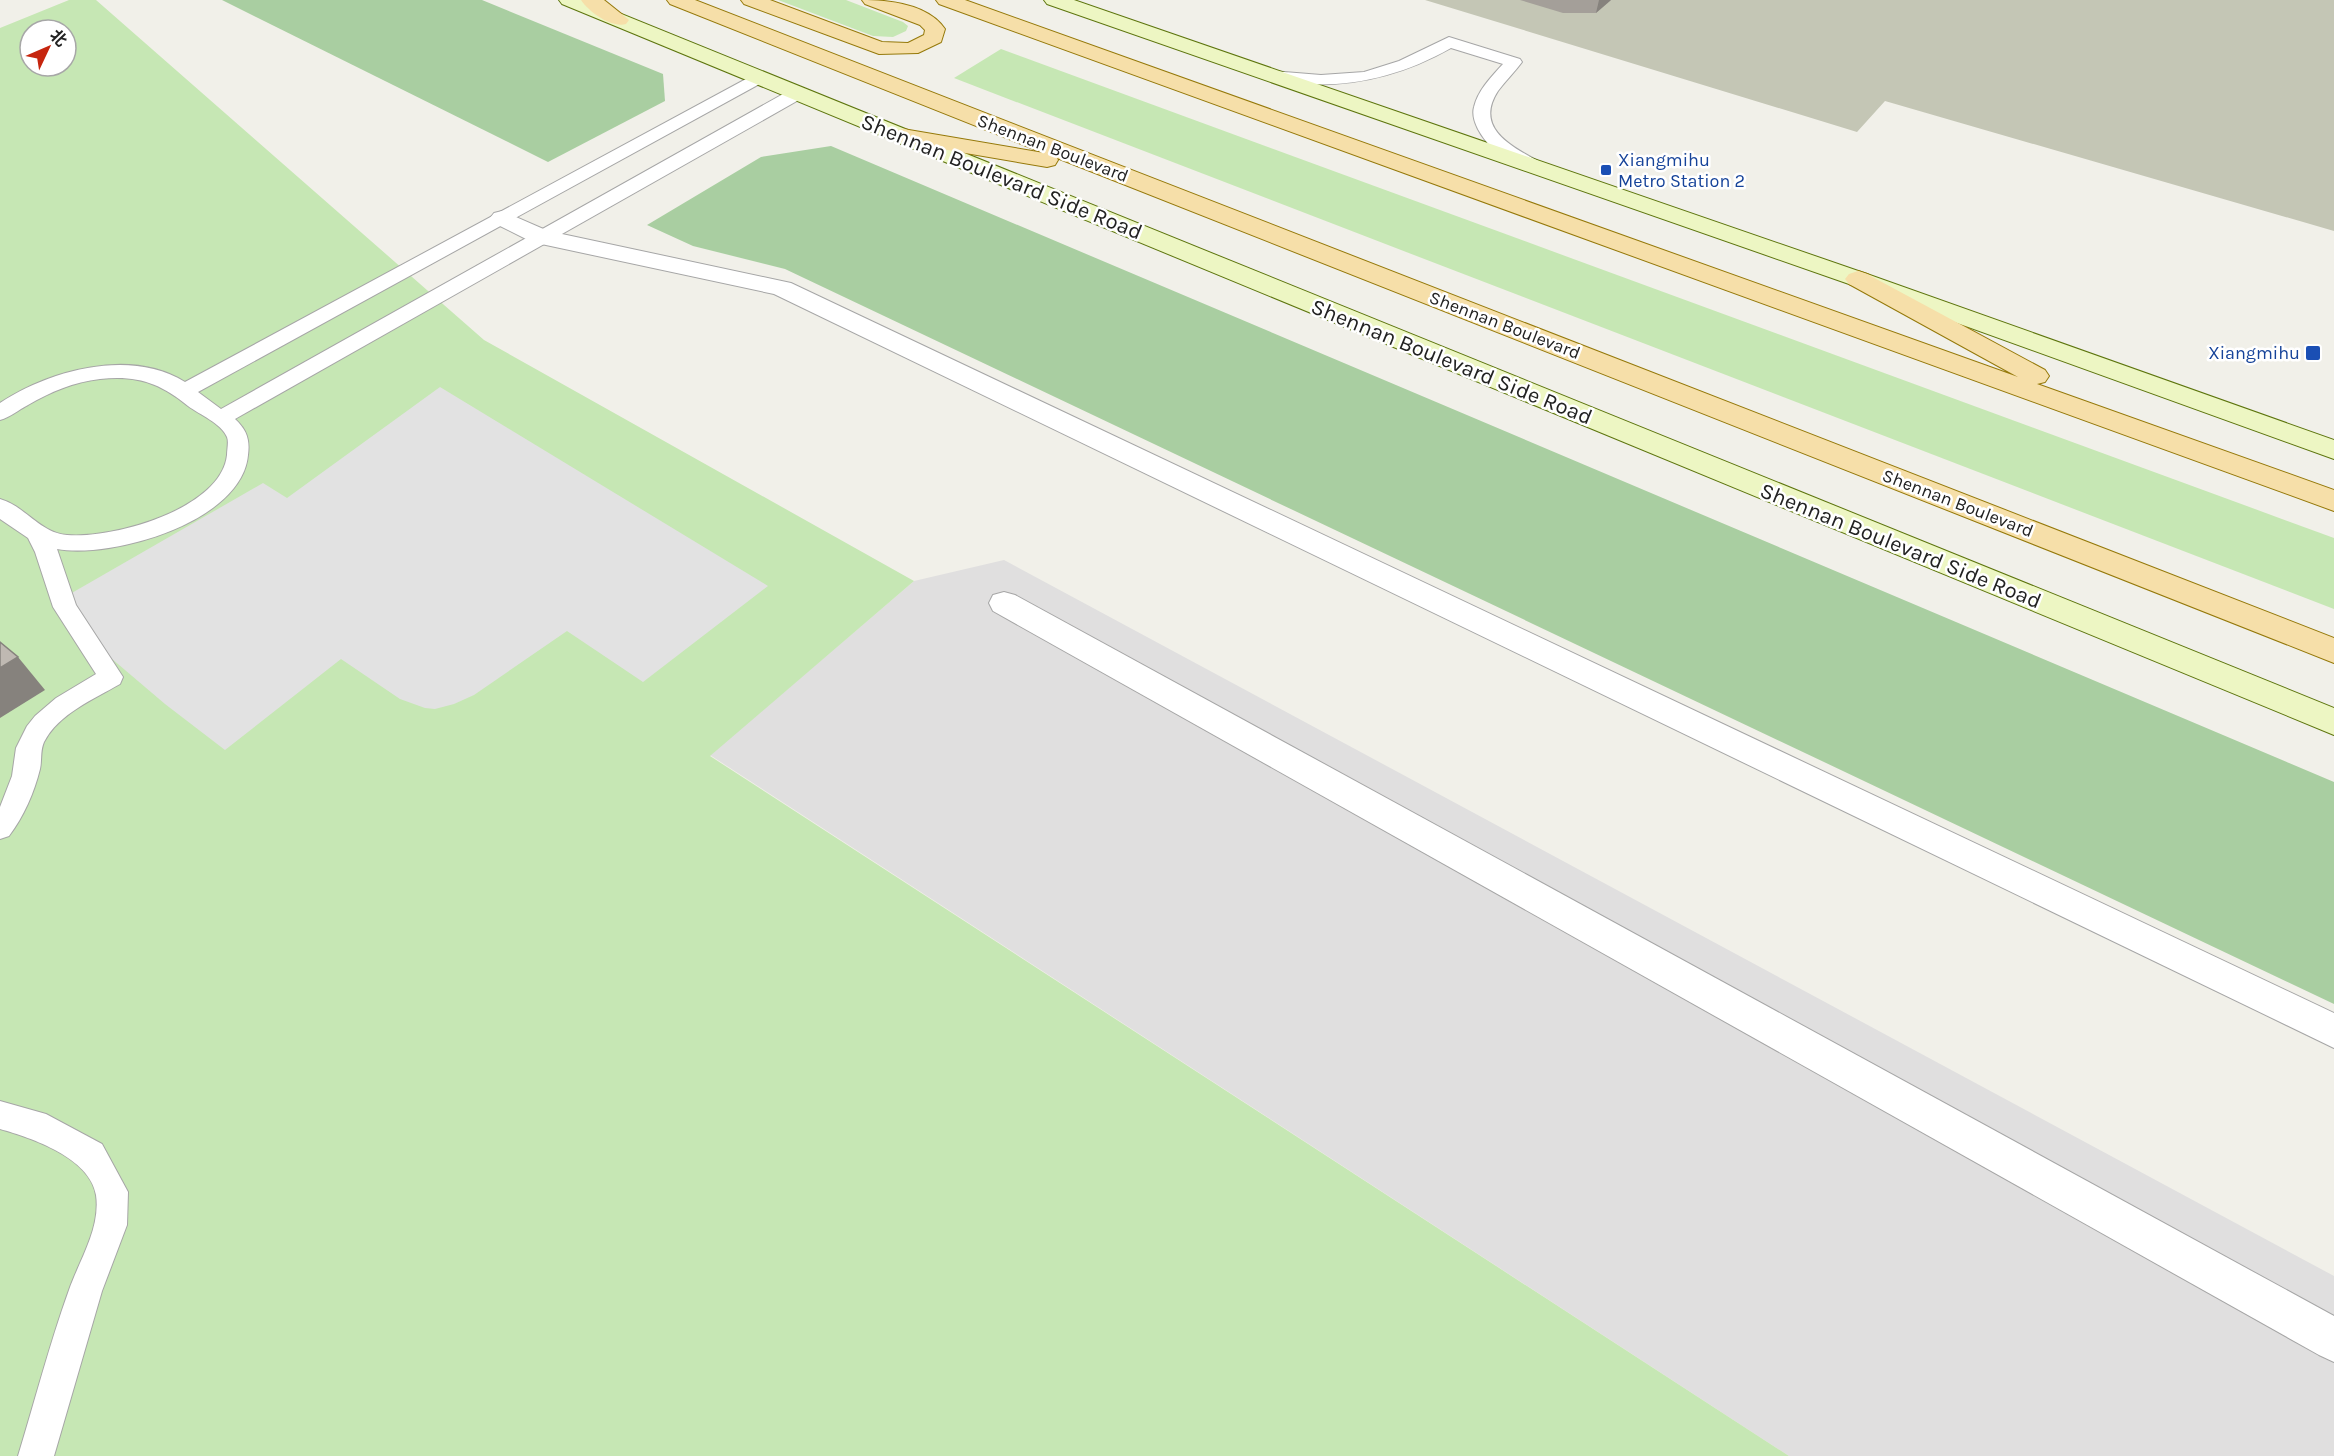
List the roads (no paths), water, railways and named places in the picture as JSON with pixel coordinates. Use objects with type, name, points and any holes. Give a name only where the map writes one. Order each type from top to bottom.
[{"type":"main road","name":"Shennan Boulevard Side Road","points":[[569,0],[2334,722]]},
{"type":"main road","points":[[591,0],[619,20]]},
{"type":"main road","name":"Shennan Boulevard","points":[[677,0],[2334,651]]},
{"type":"main road","points":[[751,0],[879,48],[911,49],[934,38],[935,28],[932,24],[872,0]]},
{"type":"main road","points":[[946,0],[2334,501]]},
{"type":"main road","points":[[1054,0],[1858,279],[2334,450]]},
{"type":"main road","points":[[903,136],[1111,171]]},
{"type":"main road","points":[[1858,279],[2127,426]]},
{"type":"street","points":[[502,218],[541,237],[782,288],[2334,1031]]},
{"type":"street","points":[[1004,603],[2334,1340]]},
{"type":"lane","points":[[1272,76],[1326,80],[1373,76],[1411,64],[1449,42],[1514,62],[1485,96],[1481,117],[1492,138],[1503,148],[1538,168]]},
{"type":"lane","points":[[183,392],[759,77]]},
{"type":"lane","points":[[220,418],[798,93]]},
{"type":"lane","points":[[0,413],[14,403],[46,387],[81,377],[112,372],[141,374],[165,380],[183,392],[231,426],[239,442],[237,461],[226,482],[204,503],[175,521],[142,534],[102,543],[67,543],[38,536]]},
{"type":"lane","points":[[0,507],[38,536],[47,552],[65,607],[111,677],[84,693],[42,724],[29,747],[28,766],[17,800],[10,815],[0,828]]},
{"type":"lane","points":[[0,1114],[35,1124],[91,1154],[112,1192],[111,1225],[85,1291],[36,1456]]},
{"type":"place","name":"Xiangmihu Metro Station 2","points":[[1606,170]]},
{"type":"place","name":"Xiangmihu","points":[[2313,353]]}]
